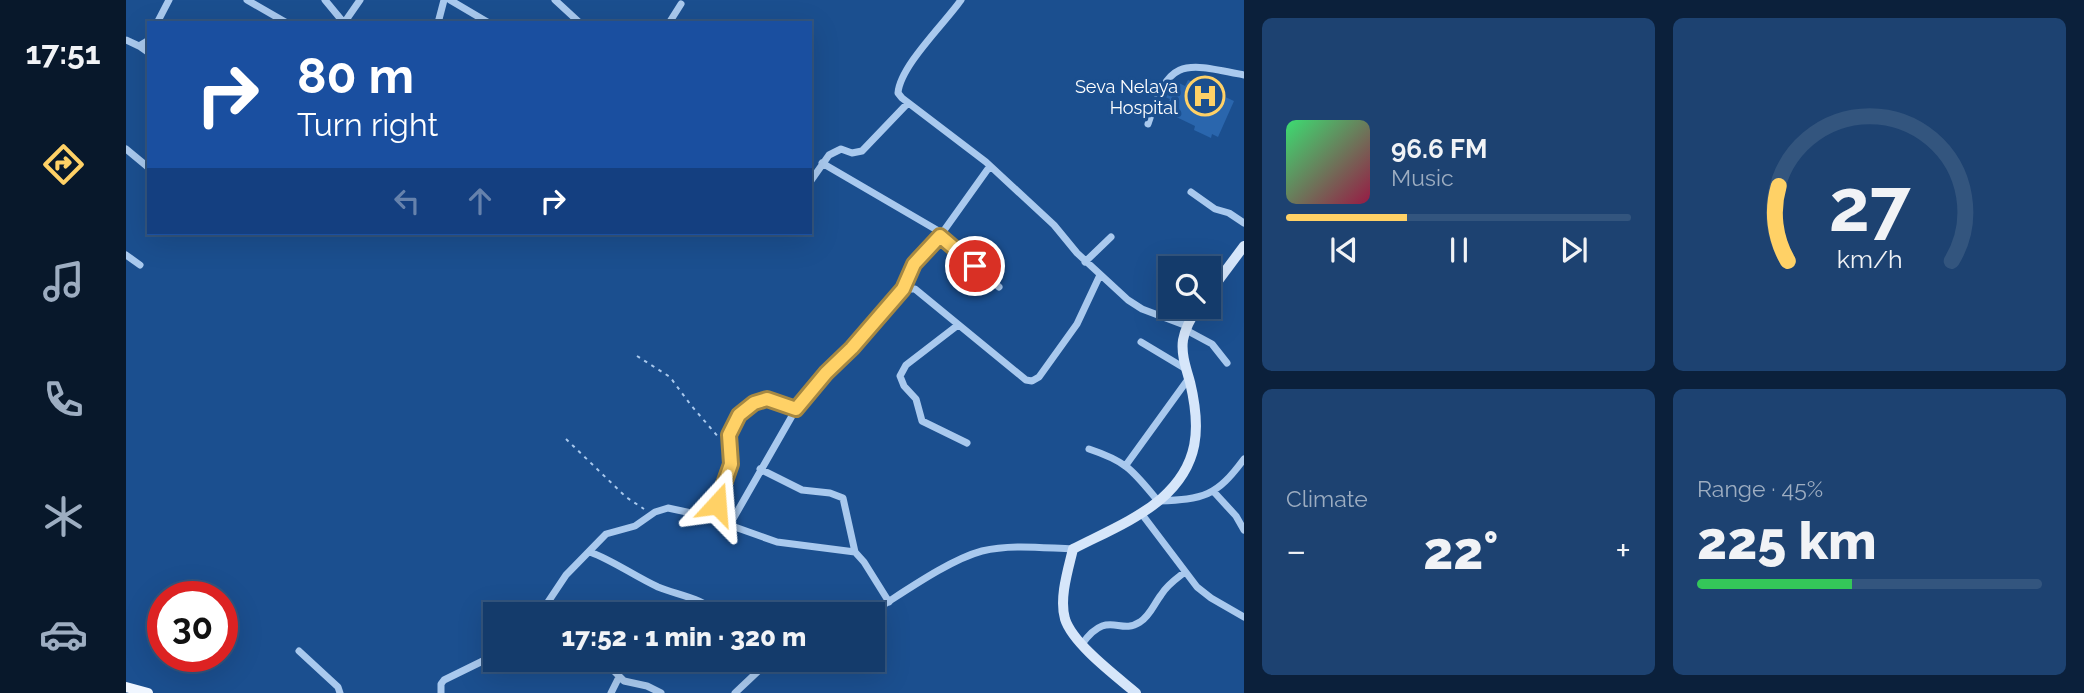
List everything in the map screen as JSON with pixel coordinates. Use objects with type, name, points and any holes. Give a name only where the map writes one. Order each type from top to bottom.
[{"type":"main road","points":[[126,687],[148,693]]},
{"type":"street","points":[[159,21],[169,0]]},
{"type":"street","points":[[247,0],[284,21]]},
{"type":"street","points":[[325,0],[342,21]]},
{"type":"street","points":[[345,21],[360,0]]},
{"type":"street","points":[[439,21],[447,0],[485,21]]},
{"type":"street","points":[[555,0],[578,21]]},
{"type":"street","points":[[961,0],[920,51],[902,79],[898,93],[908,104],[990,166],[1054,225],[1100,275],[1142,310],[1187,328],[1212,344],[1227,363]]},
{"type":"street","points":[[670,21],[681,4]]},
{"type":"street","points":[[126,40],[147,51]]},
{"type":"street","points":[[139,46],[147,41]]},
{"type":"street","points":[[1148,124],[1165,80],[1180,69],[1195,66],[1244,75]]},
{"type":"street","points":[[812,179],[835,150],[852,153],[862,151],[908,104]]},
{"type":"street","points":[[126,149],[147,166]]},
{"type":"street","points":[[822,163],[941,235],[999,287]]},
{"type":"street","points":[[729,526],[796,409],[903,289],[914,264],[941,235],[990,166]]},
{"type":"street","points":[[1191,192],[1215,209],[1229,213],[1244,223]]},
{"type":"street","points":[[1086,261],[1111,237]]},
{"type":"street","points":[[1221,278],[1243,251]]},
{"type":"street","points":[[126,255],[140,265]]},
{"type":"street","points":[[903,289],[915,289],[1026,380],[1036,380],[1077,324],[1100,275]]},
{"type":"street","points":[[885,604],[958,561],[981,551],[1016,547],[1073,549],[1158,501],[1180,478],[1196,445],[1197,416],[1183,351],[1187,328],[1192,319]]},
{"type":"street","points":[[958,326],[906,365],[900,376],[904,386],[916,399],[922,421],[967,443]]},
{"type":"street","points":[[1141,342],[1188,374]]},
{"type":"street","points":[[1126,465],[1188,374]]},
{"type":"street","points":[[712,520],[731,464],[729,435],[746,407],[767,399],[796,409]]},
{"type":"street","points":[[1089,449],[1126,465],[1158,501]]},
{"type":"street","points":[[1158,501],[1198,497],[1214,492],[1244,459]]},
{"type":"street","points":[[760,469],[802,490],[831,493],[843,498],[855,552],[889,602]]},
{"type":"street","points":[[1214,492],[1244,530]]},
{"type":"street","points":[[550,602],[566,575],[606,534],[635,526],[655,512],[674,508],[777,542],[855,552]]},
{"type":"street","points":[[1140,513],[1204,594],[1244,617]]},
{"type":"street","points":[[1073,549],[1063,609],[1070,630],[1136,693]]},
{"type":"street","points":[[590,552],[659,587],[699,602]]},
{"type":"street","points":[[1082,644],[1091,632],[1102,625],[1137,624],[1143,620],[1167,587],[1185,572]]},
{"type":"street","points":[[299,651],[338,687],[340,693]]},
{"type":"street","points":[[441,693],[444,680],[483,661]]},
{"type":"street","points":[[614,672],[631,683],[648,686],[661,693]]},
{"type":"street","points":[[735,693],[757,672]]},
{"type":"street","points":[[611,693],[619,677]]},
{"type":"path","points":[[637,356],[670,377],[730,451]]},
{"type":"path","points":[[566,439],[626,497],[640,507],[655,512]]},
{"type":"building","points":[[1188,80],[1234,101],[1218,137],[1212,134],[1211,138],[1194,130],[1195,126],[1164,111],[1170,99],[1165,97],[1175,81],[1185,86]]},
{"type":"place","name":"Seva Nelaya Hospital","points":[[1205,96]]},
{"type":"route","points":[[717,504],[731,464],[729,435],[746,407],[767,399],[796,409],[903,289],[914,264],[940,236],[975,266]]}]
